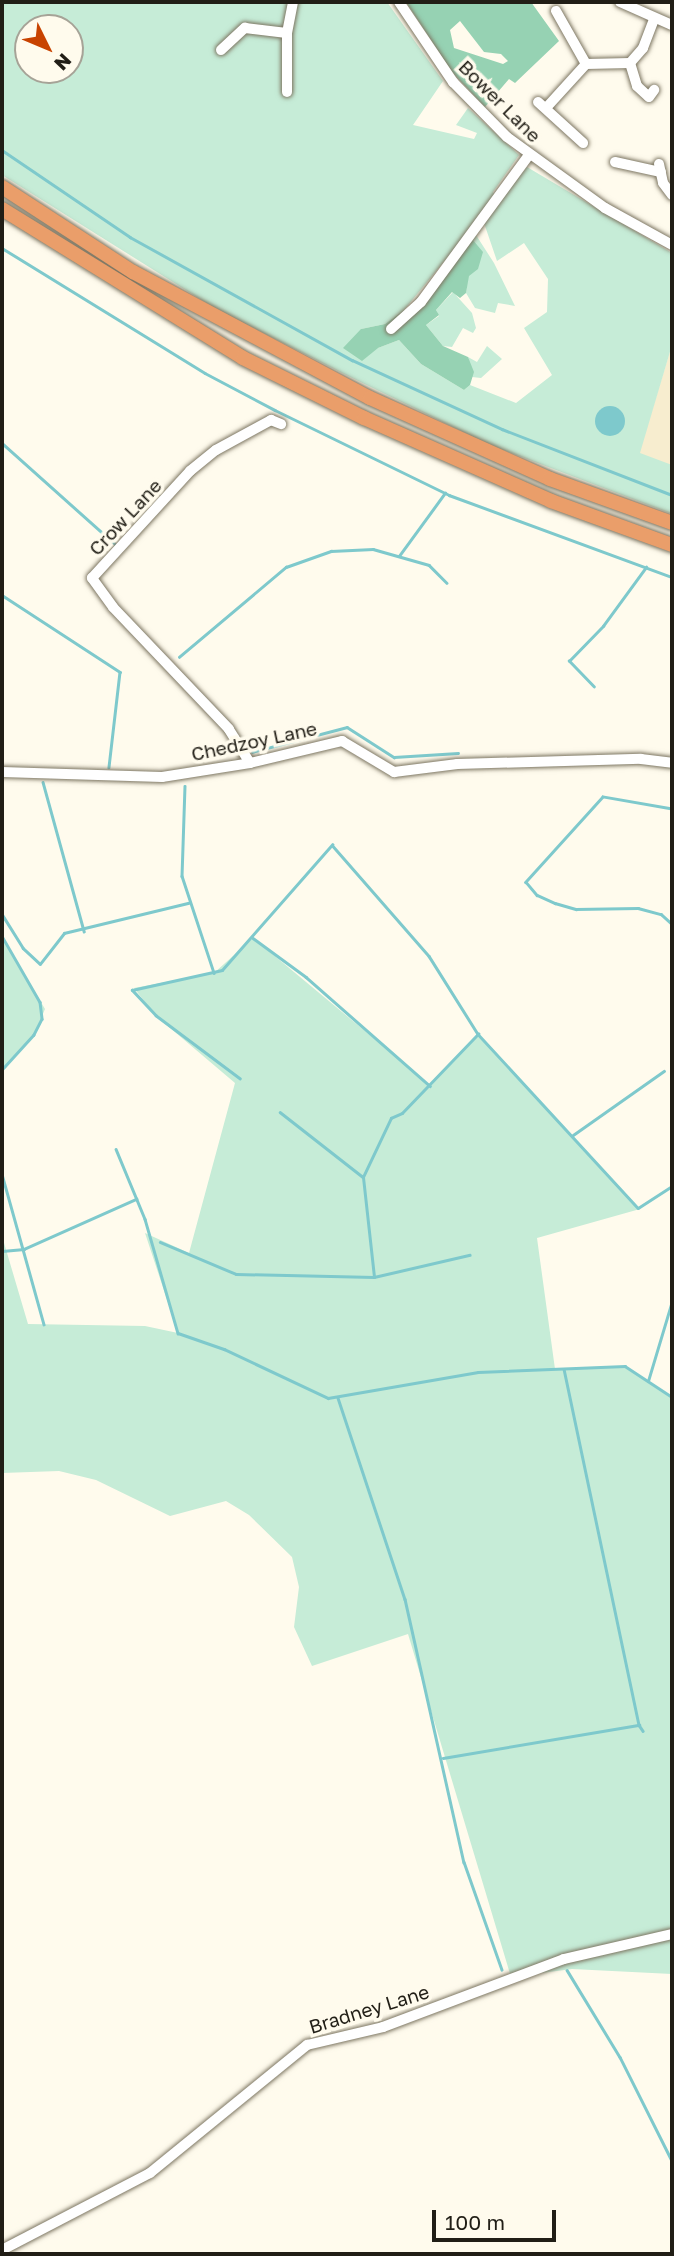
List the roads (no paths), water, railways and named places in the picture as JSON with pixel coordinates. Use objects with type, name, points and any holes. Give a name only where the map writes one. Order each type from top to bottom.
[{"type":"highway","points":[[2,187],[133,272],[370,398],[550,479],[672,523]]},
{"type":"highway","points":[[2,209],[255,364],[551,501],[672,545]]},
{"type":"street","points":[[287,92],[287,33],[293,2]]},
{"type":"street","name":"Bower Lane","points":[[399,2],[453,82],[529,155],[605,208],[672,245]]},
{"type":"street","points":[[565,2],[551,13],[564,23],[586,64]]},
{"type":"street","points":[[620,2],[672,25]]},
{"type":"street","points":[[583,143],[542,105],[586,64],[630,63],[643,48],[654,19]]},
{"type":"street","points":[[221,50],[245,28],[287,33]]},
{"type":"street","points":[[630,63],[638,86],[653,96]]},
{"type":"street","points":[[391,329],[421,302],[529,155]]},
{"type":"street","points":[[615,162],[660,168],[672,195]]},
{"type":"street","name":"Crow Lane","points":[[250,763],[229,729],[113,607],[92,578],[190,471],[216,450],[271,420],[281,424]]},
{"type":"street","name":"Chedzoy Lane","points":[[2,772],[162,777],[250,763],[342,741],[394,772],[457,764],[641,759],[672,763]]},
{"type":"street","name":"Bradney Lane","points":[[2,2250],[150,2174],[307,2045],[383,2026],[564,1959],[672,1934]]},
{"type":"water","points":[[610,406],[621,410],[625,421],[621,432],[610,436],[599,432],[595,421],[599,410]]},
{"type":"waterway","points":[[2,150],[130,237],[352,360],[502,429],[672,495]]},
{"type":"waterway","points":[[2,248],[205,373],[275,410],[449,495],[672,577]]},
{"type":"waterway","points":[[2,443],[117,546]]},
{"type":"waterway","points":[[399,556],[445,493]]},
{"type":"waterway","points":[[179,657],[286,567],[331,551],[373,549],[429,565],[447,583]]},
{"type":"waterway","points":[[594,687],[569,661],[603,626],[646,567]]},
{"type":"waterway","points":[[2,595],[120,672],[109,767]]},
{"type":"waterway","points":[[252,752],[347,727],[394,757],[458,753]]},
{"type":"waterway","points":[[43,782],[84,931]]},
{"type":"waterway","points":[[185,786],[182,876],[214,973]]},
{"type":"waterway","points":[[672,809],[603,797],[526,882],[537,895],[555,903],[576,909],[638,908],[661,914],[672,924]]},
{"type":"waterway","points":[[240,1079],[156,1016],[132,990],[222,970],[332,845]]},
{"type":"waterway","points":[[333,846],[429,956],[478,1034],[638,1208],[672,1186]]},
{"type":"waterway","points":[[2,914],[23,948],[40,964],[64,933],[188,903]]},
{"type":"waterway","points":[[2,936],[40,1002],[42,1019],[34,1035],[2,1070]]},
{"type":"waterway","points":[[253,938],[306,977],[430,1086]]},
{"type":"waterway","points":[[374,1277],[363,1177],[391,1118],[402,1113],[478,1034]]},
{"type":"waterway","points":[[573,1135],[664,1071]]},
{"type":"waterway","points":[[280,1112],[363,1177]]},
{"type":"waterway","points":[[116,1149],[145,1219],[178,1333],[224,1349],[328,1398],[478,1372],[625,1366],[672,1397]]},
{"type":"waterway","points":[[2,1174],[44,1324]]},
{"type":"waterway","points":[[2,1251],[24,1249],[136,1199]]},
{"type":"waterway","points":[[160,1242],[236,1274],[374,1277],[469,1255]]},
{"type":"waterway","points":[[648,1381],[672,1301]]},
{"type":"waterway","points":[[564,1369],[639,1725]]},
{"type":"waterway","points":[[338,1398],[405,1599],[464,1862],[502,1970]]},
{"type":"waterway","points":[[443,1758],[639,1725],[643,1731]]},
{"type":"waterway","points":[[567,1970],[620,2057],[672,2161]]}]
